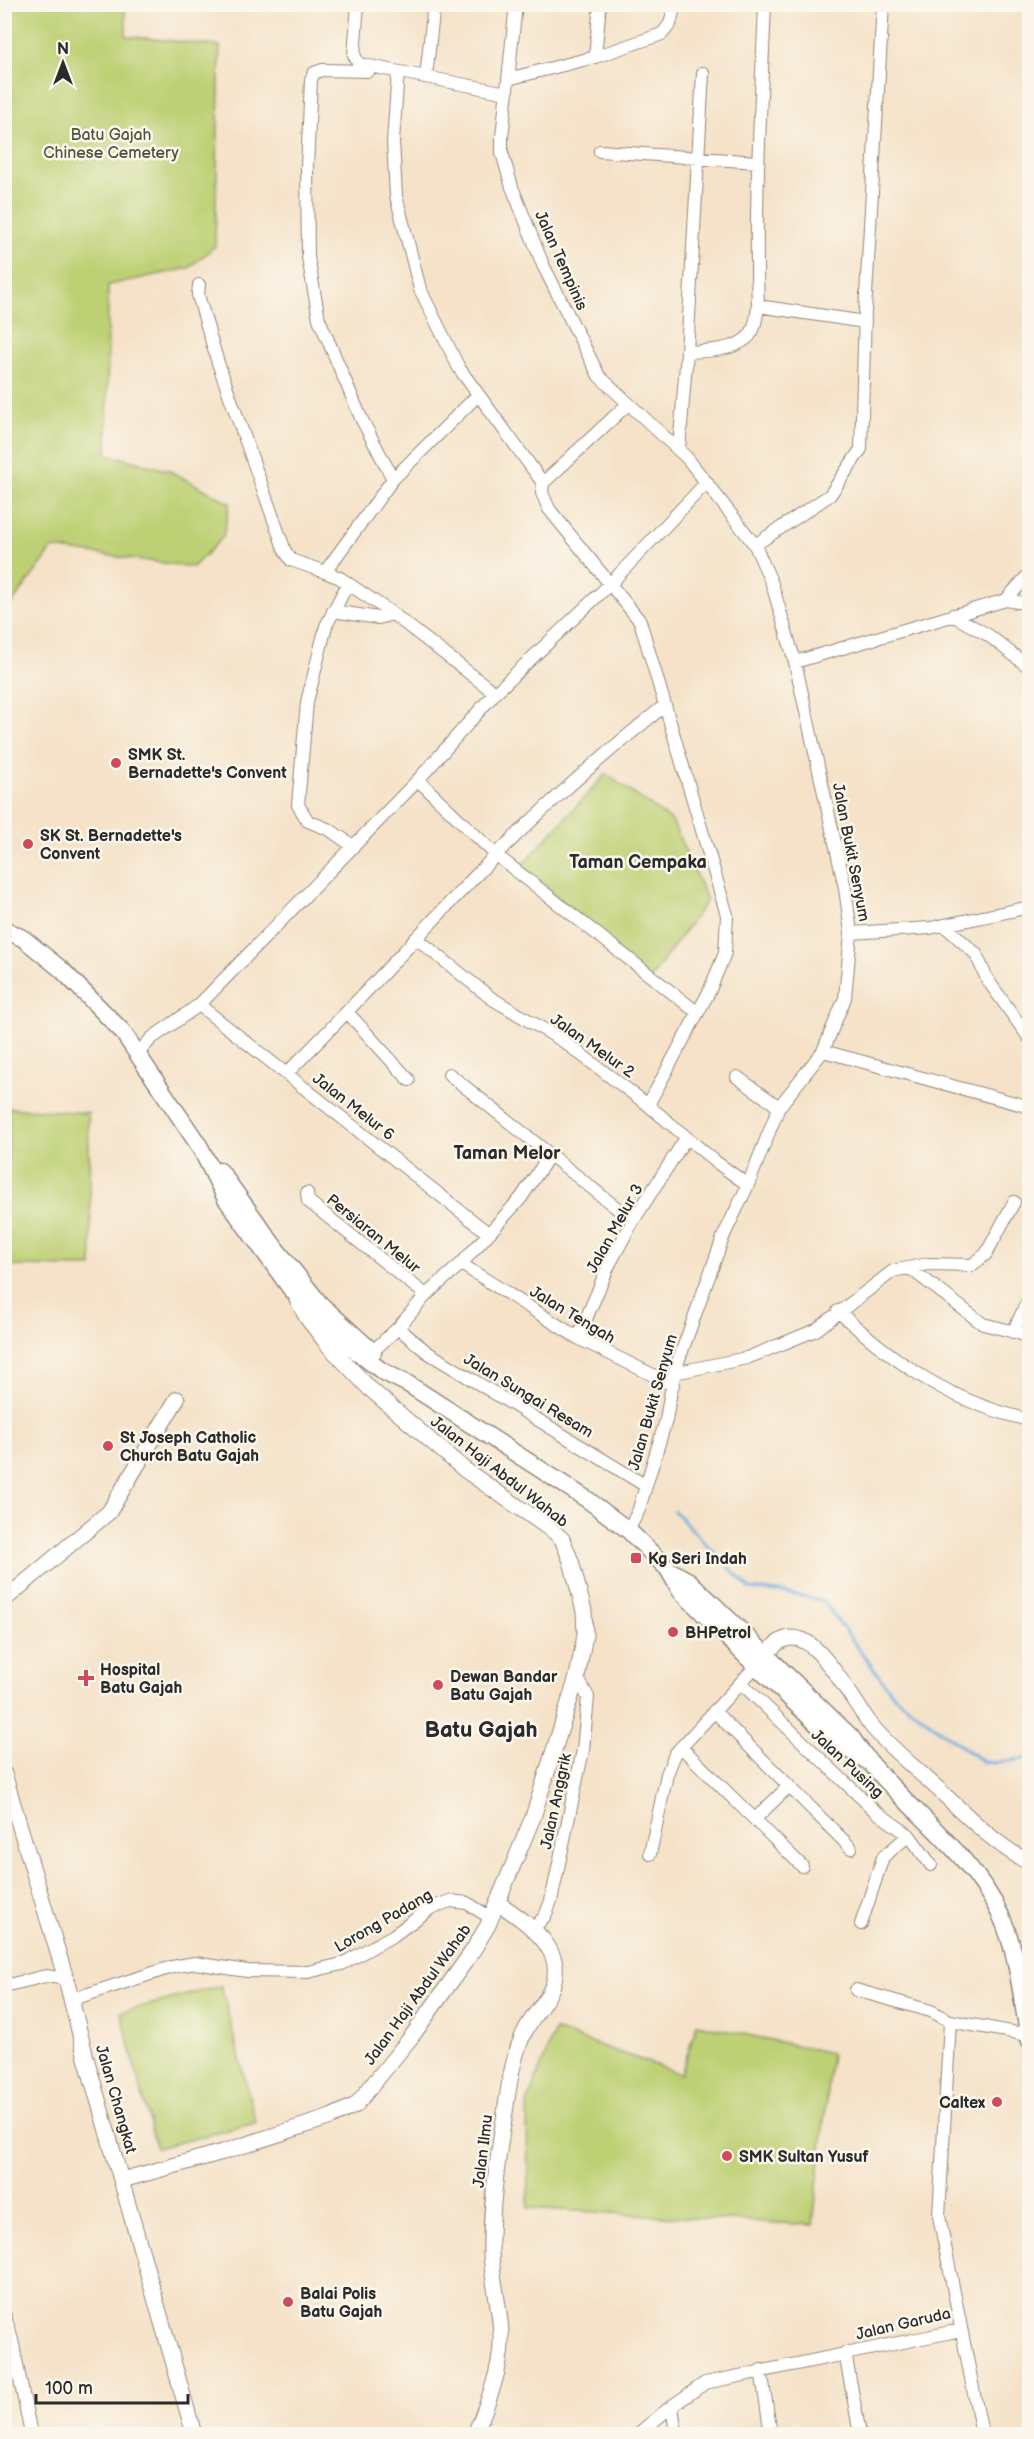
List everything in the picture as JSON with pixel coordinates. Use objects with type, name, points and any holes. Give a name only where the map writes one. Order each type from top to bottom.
[{"type":"main road","points":[[4,929],[24,939],[62,970],[122,1030],[200,1147],[226,1199],[291,1288],[321,1322],[382,1371],[408,1384],[588,1500],[628,1530],[668,1569],[680,1590],[761,1660],[836,1742],[867,1761],[963,1859],[996,1908],[1011,1943],[1029,2038]]},
{"type":"main road","points":[[200,1147],[225,1176],[276,1249],[321,1304],[408,1384]]},
{"type":"main road","points":[[321,1304],[321,1322]]},
{"type":"street","points":[[358,4],[355,59],[359,64],[507,93]]},
{"type":"street","points":[[426,77],[434,4]]},
{"type":"street","name":"Jalan Tempinis","points":[[516,4],[502,153],[527,226],[543,266],[599,376],[679,449],[707,482]]},
{"type":"street","points":[[595,57],[600,4]]},
{"type":"street","points":[[508,79],[595,57],[662,33],[670,24],[675,4]]},
{"type":"street","points":[[687,352],[712,350],[734,344],[748,337],[754,327],[758,306],[757,162],[765,4]]},
{"type":"street","points":[[755,545],[830,495],[861,449],[865,322],[883,4]]},
{"type":"street","points":[[372,67],[368,71],[322,70],[314,73],[311,80],[307,167],[308,257],[319,319],[361,418],[393,479]]},
{"type":"street","points":[[398,72],[393,141],[396,196],[420,289],[459,368],[543,483]]},
{"type":"street","points":[[679,449],[687,352],[703,73]]},
{"type":"street","points":[[600,151],[757,162]]},
{"type":"street","points":[[199,285],[198,295],[218,363],[285,551],[291,560],[340,578],[347,585],[393,614],[495,693]]},
{"type":"street","points":[[758,306],[865,322]]},
{"type":"street","points":[[325,572],[393,479],[478,395]]},
{"type":"street","points":[[628,404],[543,483],[542,493],[549,508],[640,621],[727,915],[725,953],[698,1013],[648,1105]]},
{"type":"street","points":[[138,1053],[152,1038],[195,1008],[418,780],[495,693],[609,585],[707,482]]},
{"type":"street","name":"Jalan Bukit Senyum","points":[[628,1530],[638,1512],[666,1420],[673,1379],[724,1235],[748,1185],[779,1107],[823,1051],[845,998],[851,933],[845,888],[795,662],[772,584],[755,545],[707,482]]},
{"type":"street","points":[[1006,600],[1029,573]]},
{"type":"street","points":[[347,585],[326,626],[307,702],[298,805],[308,821],[330,830],[353,846]]},
{"type":"street","points":[[795,662],[1006,600],[1029,604]]},
{"type":"street","points":[[973,609],[974,627]]},
{"type":"street","points":[[333,611],[378,618],[393,614]]},
{"type":"street","points":[[952,615],[974,627],[1029,668]]},
{"type":"street","points":[[286,1074],[348,1013],[496,855],[610,749],[664,706]]},
{"type":"street","points":[[418,780],[496,855],[698,1013]]},
{"type":"street","points":[[851,933],[944,925],[1029,907]]},
{"type":"street","points":[[944,925],[976,954],[987,979],[1029,1039]]},
{"type":"street","name":"Jalan Melur 2","points":[[416,938],[491,998],[562,1041],[648,1105],[686,1138],[748,1185]]},
{"type":"street","name":"Jalan Melur 6","points":[[195,1008],[286,1074],[488,1233]]},
{"type":"street","points":[[348,1013],[409,1080]]},
{"type":"street","points":[[823,1051],[1029,1107]]},
{"type":"street","points":[[449,1074],[633,1221]]},
{"type":"street","points":[[738,1077],[779,1107]]},
{"type":"street","name":"Jalan Melur 3","points":[[578,1338],[609,1265],[633,1221],[686,1138]]},
{"type":"street","points":[[373,1351],[398,1328],[426,1295],[461,1263],[521,1198],[549,1156]]},
{"type":"street","name":"Persiaran Melur","points":[[307,1193],[308,1201],[426,1295]]},
{"type":"street","points":[[673,1379],[747,1358],[816,1330],[893,1271],[928,1264],[972,1264],[986,1254],[1014,1203]]},
{"type":"street","name":"Jalan Tengah","points":[[461,1263],[578,1338],[673,1379]]},
{"type":"street","points":[[911,1269],[983,1324],[1029,1339]]},
{"type":"street","name":"Jalan Haji Abdul Wahab","points":[[122,2180],[322,2121],[356,2105],[412,2036],[472,1952],[491,1918],[533,1818],[577,1677],[585,1635],[584,1611],[572,1561],[562,1539],[554,1531],[465,1470],[369,1388],[328,1345],[307,1318],[291,1288]]},
{"type":"street","points":[[1013,1332],[1029,1296]]},
{"type":"street","points":[[838,1311],[870,1341],[941,1389],[965,1401],[1029,1420]]},
{"type":"street","points":[[321,1322],[328,1345]]},
{"type":"street","name":"Jalan Sungai Resam","points":[[398,1328],[428,1352],[646,1486]]},
{"type":"street","points":[[4,1600],[109,1512],[177,1399]]},
{"type":"street","points":[[650,1854],[667,1774],[675,1754],[774,1644],[788,1638],[802,1640],[816,1649],[872,1726],[979,1826],[1029,1863]]},
{"type":"street","name":"Jalan Anggrik","points":[[533,1929],[545,1916],[551,1901],[583,1750],[588,1697],[577,1677]]},
{"type":"street","name":"Jalan Pusing","points":[[741,1683],[875,1811],[909,1835],[932,1865]]},
{"type":"street","points":[[714,1711],[851,1848]]},
{"type":"street","points":[[681,1747],[802,1866]]},
{"type":"street","name":"Jalan Changkat","points":[[4,1774],[66,1979],[70,2000],[194,2434]]},
{"type":"street","points":[[755,1819],[789,1786]]},
{"type":"street","points":[[861,1924],[883,1857],[909,1835]]},
{"type":"street","name":"Lorong Padang","points":[[70,2000],[172,1967],[195,1963],[248,1971],[308,1972],[342,1964],[394,1935],[431,1908],[450,1901],[467,1903],[491,1918]]},
{"type":"street","name":"Jalan Ilmu","points":[[475,2434],[500,2355],[501,2337],[494,2283],[491,2229],[500,2144],[519,2043],[526,2028],[549,1995],[555,1972],[554,1961],[533,1929],[519,1916],[498,1903]]},
{"type":"street","points":[[4,1986],[46,1976],[66,1979]]},
{"type":"street","points":[[856,1990],[931,2011],[950,2021],[1029,2038]]},
{"type":"street","name":"Jalan Garuda","points":[[638,2434],[705,2383],[961,2330],[939,2216],[950,2021]]},
{"type":"street","points":[[4,2313],[12,2340],[30,2434]]},
{"type":"street","points":[[961,2330],[982,2434]]},
{"type":"street","points":[[845,2353],[860,2434]]},
{"type":"street","points":[[761,2370],[771,2434]]},
{"type":"street","points":[[672,2406],[676,2434]]},
{"type":"green space","name":"Batu Gajah Chinese Cemetery","points":[[5,4],[125,5],[126,36],[220,46],[215,246],[189,268],[108,285],[107,454],[170,471],[230,503],[223,537],[193,567],[53,548],[5,613]]},
{"type":"green space","points":[[606,774],[672,821],[707,900],[648,982],[522,865]]},
{"type":"green space","points":[[9,1108],[88,1113],[92,1267],[5,1266]]},
{"type":"green space","points":[[221,1986],[256,2123],[156,2148],[121,2012]]},
{"type":"green space","points":[[697,2024],[831,2053],[813,2225],[528,2208],[527,2103],[555,2030],[681,2074]]},
{"type":"waterway","points":[[674,1511],[750,1589],[786,1593],[823,1601],[894,1696],[983,1762],[996,1763],[1030,1758]]},
{"type":"place","name":"SMK St. Bernadette's Convent","points":[[116,763]]},
{"type":"place","name":"SK St. Bernadette's Convent","points":[[28,844]]},
{"type":"place","name":"St Joseph Catholic Church Batu Gajah","points":[[108,1446]]},
{"type":"place","name":"Kg Seri Indah","points":[[636,1558]]},
{"type":"place","name":"BHPetrol","points":[[673,1632]]},
{"type":"place","name":"Hospital Batu Gajah","points":[[86,1678]]},
{"type":"place","name":"Dewan Bandar Batu Gajah","points":[[438,1685]]},
{"type":"place","name":"Caltex","points":[[997,2102]]},
{"type":"place","name":"SMK Sultan Yusuf","points":[[727,2156]]},
{"type":"place","name":"Balai Polis Batu Gajah","points":[[288,2302]]},
{"type":"district","name":"Taman Cempaka","points":[[638,862]]},
{"type":"district","name":"Taman Melor","points":[[507,1153]]},
{"type":"district","name":"Batu Gajah","points":[[481,1729]]}]
